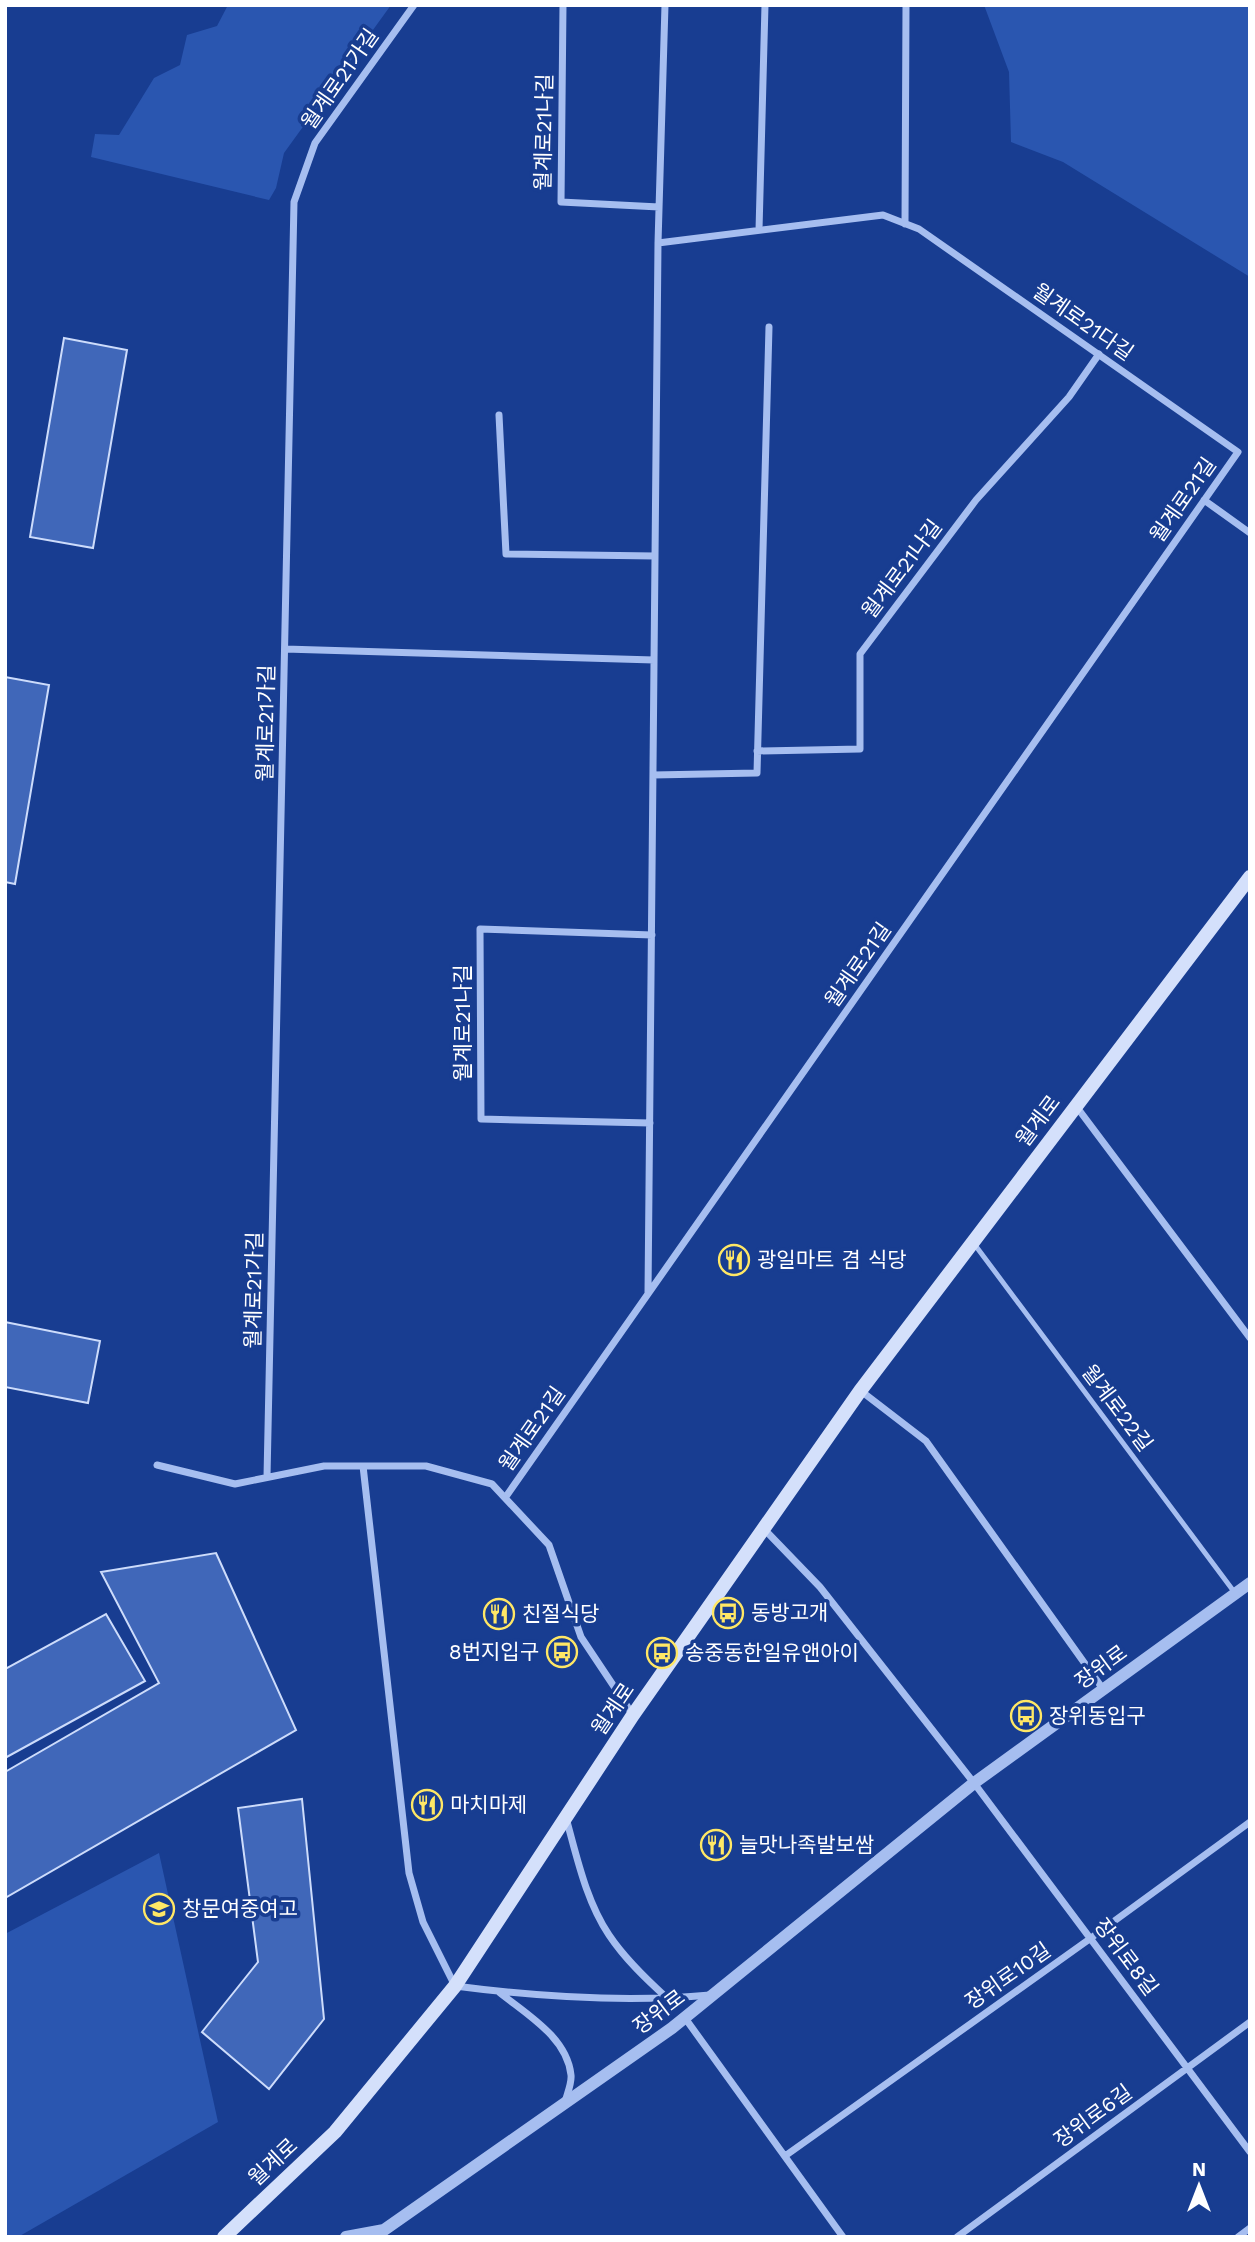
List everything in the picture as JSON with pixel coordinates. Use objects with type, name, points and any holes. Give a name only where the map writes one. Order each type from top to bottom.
[{"type":"main road","name":"월계로","points":[[224,2237],[335,2132],[455,1986],[633,1715],[860,1391],[1250,877]]},
{"type":"street","name":"월계로21가길","points":[[267,1477],[294,202],[315,143],[414,5]]},
{"type":"street","name":"월계로21나길","points":[[563,5],[561,202],[659,206]]},
{"type":"street","points":[[649,1294],[658,243],[665,5]]},
{"type":"street","points":[[759,230],[765,5]]},
{"type":"street","points":[[905,224],[906,5]]},
{"type":"street","name":"월계로21다길","points":[[658,243],[883,215],[919,229],[1238,452]]},
{"type":"street","points":[[653,775],[757,773],[769,327]]},
{"type":"street","name":"월계로21나길","points":[[757,751],[860,749],[860,654],[976,500],[1069,397],[1099,354]]},
{"type":"street","points":[[499,415],[506,554],[655,556]]},
{"type":"street","name":"월계로21길","points":[[505,1498],[1238,452]]},
{"type":"street","points":[[1204,500],[1250,533]]},
{"type":"street","points":[[285,649],[654,660]]},
{"type":"street","name":"월계로21나길","points":[[650,1123],[481,1119],[480,929],[652,935]]},
{"type":"street","points":[[1076,1105],[1250,1338]]},
{"type":"street","points":[[860,1391],[926,1441],[1103,1689]]},
{"type":"street","points":[[157,1465],[235,1484],[324,1466],[426,1466],[492,1484],[549,1545],[581,1637],[633,1715]]},
{"type":"street","points":[[362,1466],[409,1873],[422,1922],[455,1986],[499,1992],[619,1999],[714,1994]]},
{"type":"street","points":[[764,1529],[820,1587],[974,1783]]},
{"type":"street","name":"장위로","points":[[346,2237],[387,2234],[685,2018],[974,1783],[1250,1583]]},
{"type":"street","name":"장위로8길","points":[[974,1783],[1250,2152]]},
{"type":"street","points":[[566,1818],[586,1889],[607,1933],[638,1972],[668,1998]]},
{"type":"street","name":"장위로10길","points":[[785,2155],[1250,1822]]},
{"type":"street","points":[[499,1992],[550,2034],[566,2055],[571,2078],[565,2103]]},
{"type":"street","points":[[685,2018],[843,2237]]},
{"type":"street","name":"장위로6길","points":[[957,2237],[1250,2022]]},
{"type":"street","points":[[1238,2237],[1250,2228]]},
{"type":"lane","name":"월계로22길","points":[[973,1242],[1235,1594]]},
{"type":"shaded area","points":[[228,5],[391,5],[284,153],[276,188],[269,200],[91,157],[95,134],[119,135],[154,78],[180,65],[187,35],[217,26]]},
{"type":"shaded area","points":[[984,5],[1250,5],[1250,277],[1063,162],[1011,142],[1009,72]]},
{"type":"shaded area","points":[[159,1853],[218,2122],[18,2237],[5,2237],[5,1934]]},
{"type":"building","points":[[64,338],[127,350],[93,548],[30,537]]},
{"type":"building","points":[[5,677],[49,685],[15,884],[5,882]]},
{"type":"building","points":[[5,1322],[100,1341],[88,1403],[5,1387]]},
{"type":"building","points":[[216,1553],[296,1730],[5,1898],[5,1772],[159,1683],[101,1572]]},
{"type":"building","points":[[106,1614],[145,1681],[5,1758],[5,1669]]},
{"type":"building","points":[[302,1799],[324,2019],[269,2089],[202,2032],[258,1962],[238,1808]]},
{"type":"place","name":"광일마트 겸 식당","points":[[734,1260]]},
{"type":"place","name":"동방고개","points":[[728,1613]]},
{"type":"place","name":"친절식당","points":[[499,1614]]},
{"type":"place","name":"8번지입구","points":[[562,1652]]},
{"type":"place","name":"송중동한일유앤아이","points":[[662,1653]]},
{"type":"place","name":"장위동입구","points":[[1026,1716]]},
{"type":"place","name":"마치마제","points":[[427,1805]]},
{"type":"place","name":"늘맛나족발보쌈","points":[[716,1845]]},
{"type":"place","name":"창문여중여고","points":[[159,1909]]}]
